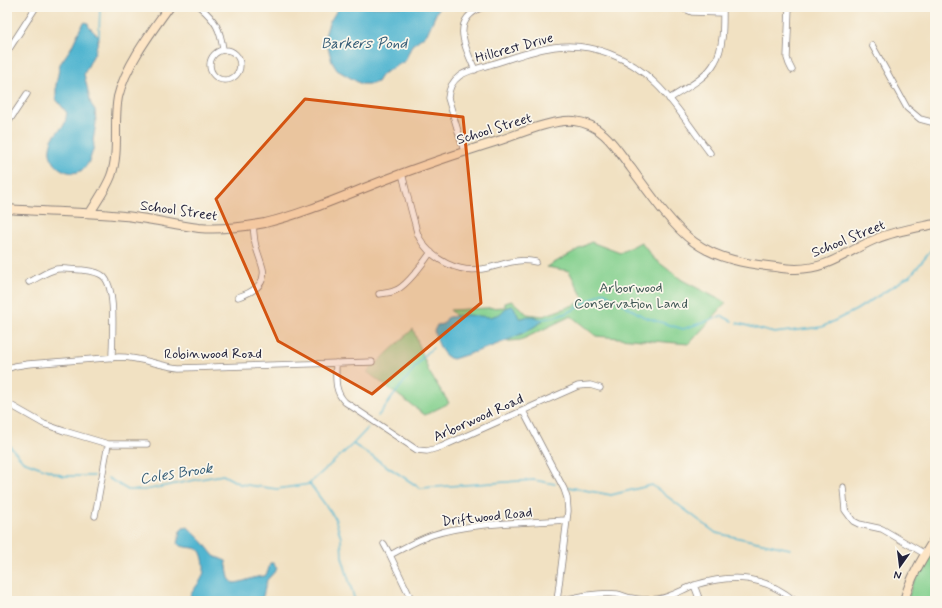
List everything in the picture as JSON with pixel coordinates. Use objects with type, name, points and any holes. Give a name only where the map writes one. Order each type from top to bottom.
[{"type":"street","points":[[7,52],[36,7]]},
{"type":"street","points":[[90,213],[111,175],[116,147],[117,106],[121,88],[140,51],[169,7]]},
{"type":"street","points":[[200,7],[210,16],[218,27],[223,49]]},
{"type":"street","points":[[476,70],[464,44],[462,29],[463,24],[470,15],[483,7]]},
{"type":"street","points":[[669,99],[703,76],[716,61],[720,46],[723,10],[692,12],[680,7]]},
{"type":"street","points":[[789,7],[787,58],[792,70]]},
{"type":"street","points":[[872,45],[907,108],[920,119],[935,123]]},
{"type":"street","name":"Hillcrest Drive","points":[[464,151],[449,102],[449,91],[455,79],[461,75],[476,70],[552,47],[568,46],[589,48],[615,56],[633,65],[653,81],[669,99],[710,153]]},
{"type":"street","points":[[223,49],[228,49],[234,52],[238,56],[240,63],[240,68],[237,75],[226,80],[221,80],[214,76],[210,70],[210,60],[214,54],[223,49]]},
{"type":"street","points":[[7,124],[27,94]]},
{"type":"street","name":"School Street","points":[[7,209],[137,217],[187,226],[228,229],[275,220],[464,151],[561,122],[574,121],[588,125],[600,131],[612,141],[664,211],[685,235],[711,252],[733,260],[756,265],[794,269],[819,266],[840,258],[882,236],[935,224]]},
{"type":"street","points":[[402,174],[419,237],[431,252],[442,261],[453,266],[470,270],[488,269],[515,260],[536,262]]},
{"type":"street","points":[[238,297],[249,294],[255,290],[259,285],[263,274],[263,268],[255,245],[253,225]]},
{"type":"street","points":[[379,294],[395,291],[400,288],[431,252]]},
{"type":"street","points":[[29,282],[48,272],[62,269],[98,273],[104,277],[108,283],[112,300],[112,358]]},
{"type":"street","name":"Robinwood Road","points":[[7,370],[15,366],[28,364],[128,357],[160,365],[180,368],[372,362]]},
{"type":"street","name":"Arborwood Road","points":[[336,363],[337,389],[342,399],[348,405],[417,450],[427,451],[437,449],[578,386],[590,385],[600,388]]},
{"type":"street","points":[[7,403],[44,424],[108,444],[147,444]]},
{"type":"street","points":[[523,410],[566,493],[568,506],[567,520],[558,601],[584,596],[607,594],[618,594],[626,599],[659,599],[668,597],[694,585],[729,578],[742,578],[760,581],[784,592],[795,601]]},
{"type":"street","points":[[95,516],[108,444]]},
{"type":"street","points":[[843,487],[845,510],[853,521],[859,524],[882,529],[925,554]]},
{"type":"street","name":"Driftwood Road","points":[[390,555],[422,539],[446,531],[478,526],[567,520]]},
{"type":"street","points":[[904,601],[912,578],[935,538]]},
{"type":"street","points":[[384,544],[412,601]]},
{"type":"street","points":[[694,585],[700,601]]},
{"type":"highlighted area","points":[[305,99],[463,117],[481,303],[372,394],[278,341],[216,199]]},
{"type":"green space","name":"Arborwood Conservation Land","points":[[591,242],[620,253],[641,242],[653,258],[682,280],[726,303],[689,344],[596,336],[571,316],[521,340],[459,346],[457,317],[450,310],[505,307],[505,303],[512,301],[527,314],[543,316],[585,301],[569,271],[547,267]]},
{"type":"green space","points":[[413,329],[429,372],[449,403],[425,415],[367,372]]},
{"type":"green space","points":[[935,543],[935,601],[907,601],[912,585]]},
{"type":"water","name":"Barkers Pond","points":[[339,7],[439,7],[427,34],[412,45],[405,61],[384,73],[377,82],[372,84],[361,84],[337,70],[332,62],[325,36],[329,23]]},
{"type":"water","points":[[85,22],[88,23],[89,27],[99,37],[95,52],[84,74],[91,104],[95,110],[96,123],[93,141],[94,146],[90,159],[81,171],[74,173],[65,171],[55,164],[50,154],[50,148],[54,136],[64,125],[67,113],[56,99],[56,85],[60,64],[71,48],[82,25]]},
{"type":"water","points":[[512,306],[514,307],[519,318],[533,316],[543,321],[511,339],[453,359],[449,358],[443,352],[434,331],[437,325],[443,324],[448,317],[467,315],[490,317],[500,314],[506,308]]},
{"type":"water","points":[[188,527],[214,556],[226,561],[229,578],[233,583],[265,576],[270,563],[273,563],[277,569],[267,580],[263,596],[260,601],[188,601],[202,577],[204,566],[199,550],[180,546],[178,544],[180,531],[183,528]]},
{"type":"waterway","points":[[99,37],[100,7]]},
{"type":"waterway","points":[[877,7],[881,9],[904,7]]},
{"type":"waterway","points":[[737,323],[774,333],[822,327],[856,310],[911,275],[935,246]]},
{"type":"waterway","points":[[541,319],[566,313],[581,306],[603,292],[644,317],[683,329],[722,316],[732,321]]},
{"type":"waterway","points":[[378,416],[426,353],[433,348]]},
{"type":"waterway","points":[[310,483],[353,444],[368,428]]},
{"type":"waterway","points":[[353,444],[420,488],[534,480],[555,484]]},
{"type":"waterway","name":"Coles Brook","points":[[7,446],[9,445],[23,461],[63,476],[94,476]]},
{"type":"waterway","name":"Coles Brook","points":[[108,478],[128,490],[145,490],[223,475],[240,484],[277,489],[310,484],[335,518],[341,538],[342,557],[355,601]]},
{"type":"waterway","points":[[568,487],[611,495],[652,485],[716,533],[790,549]]}]
